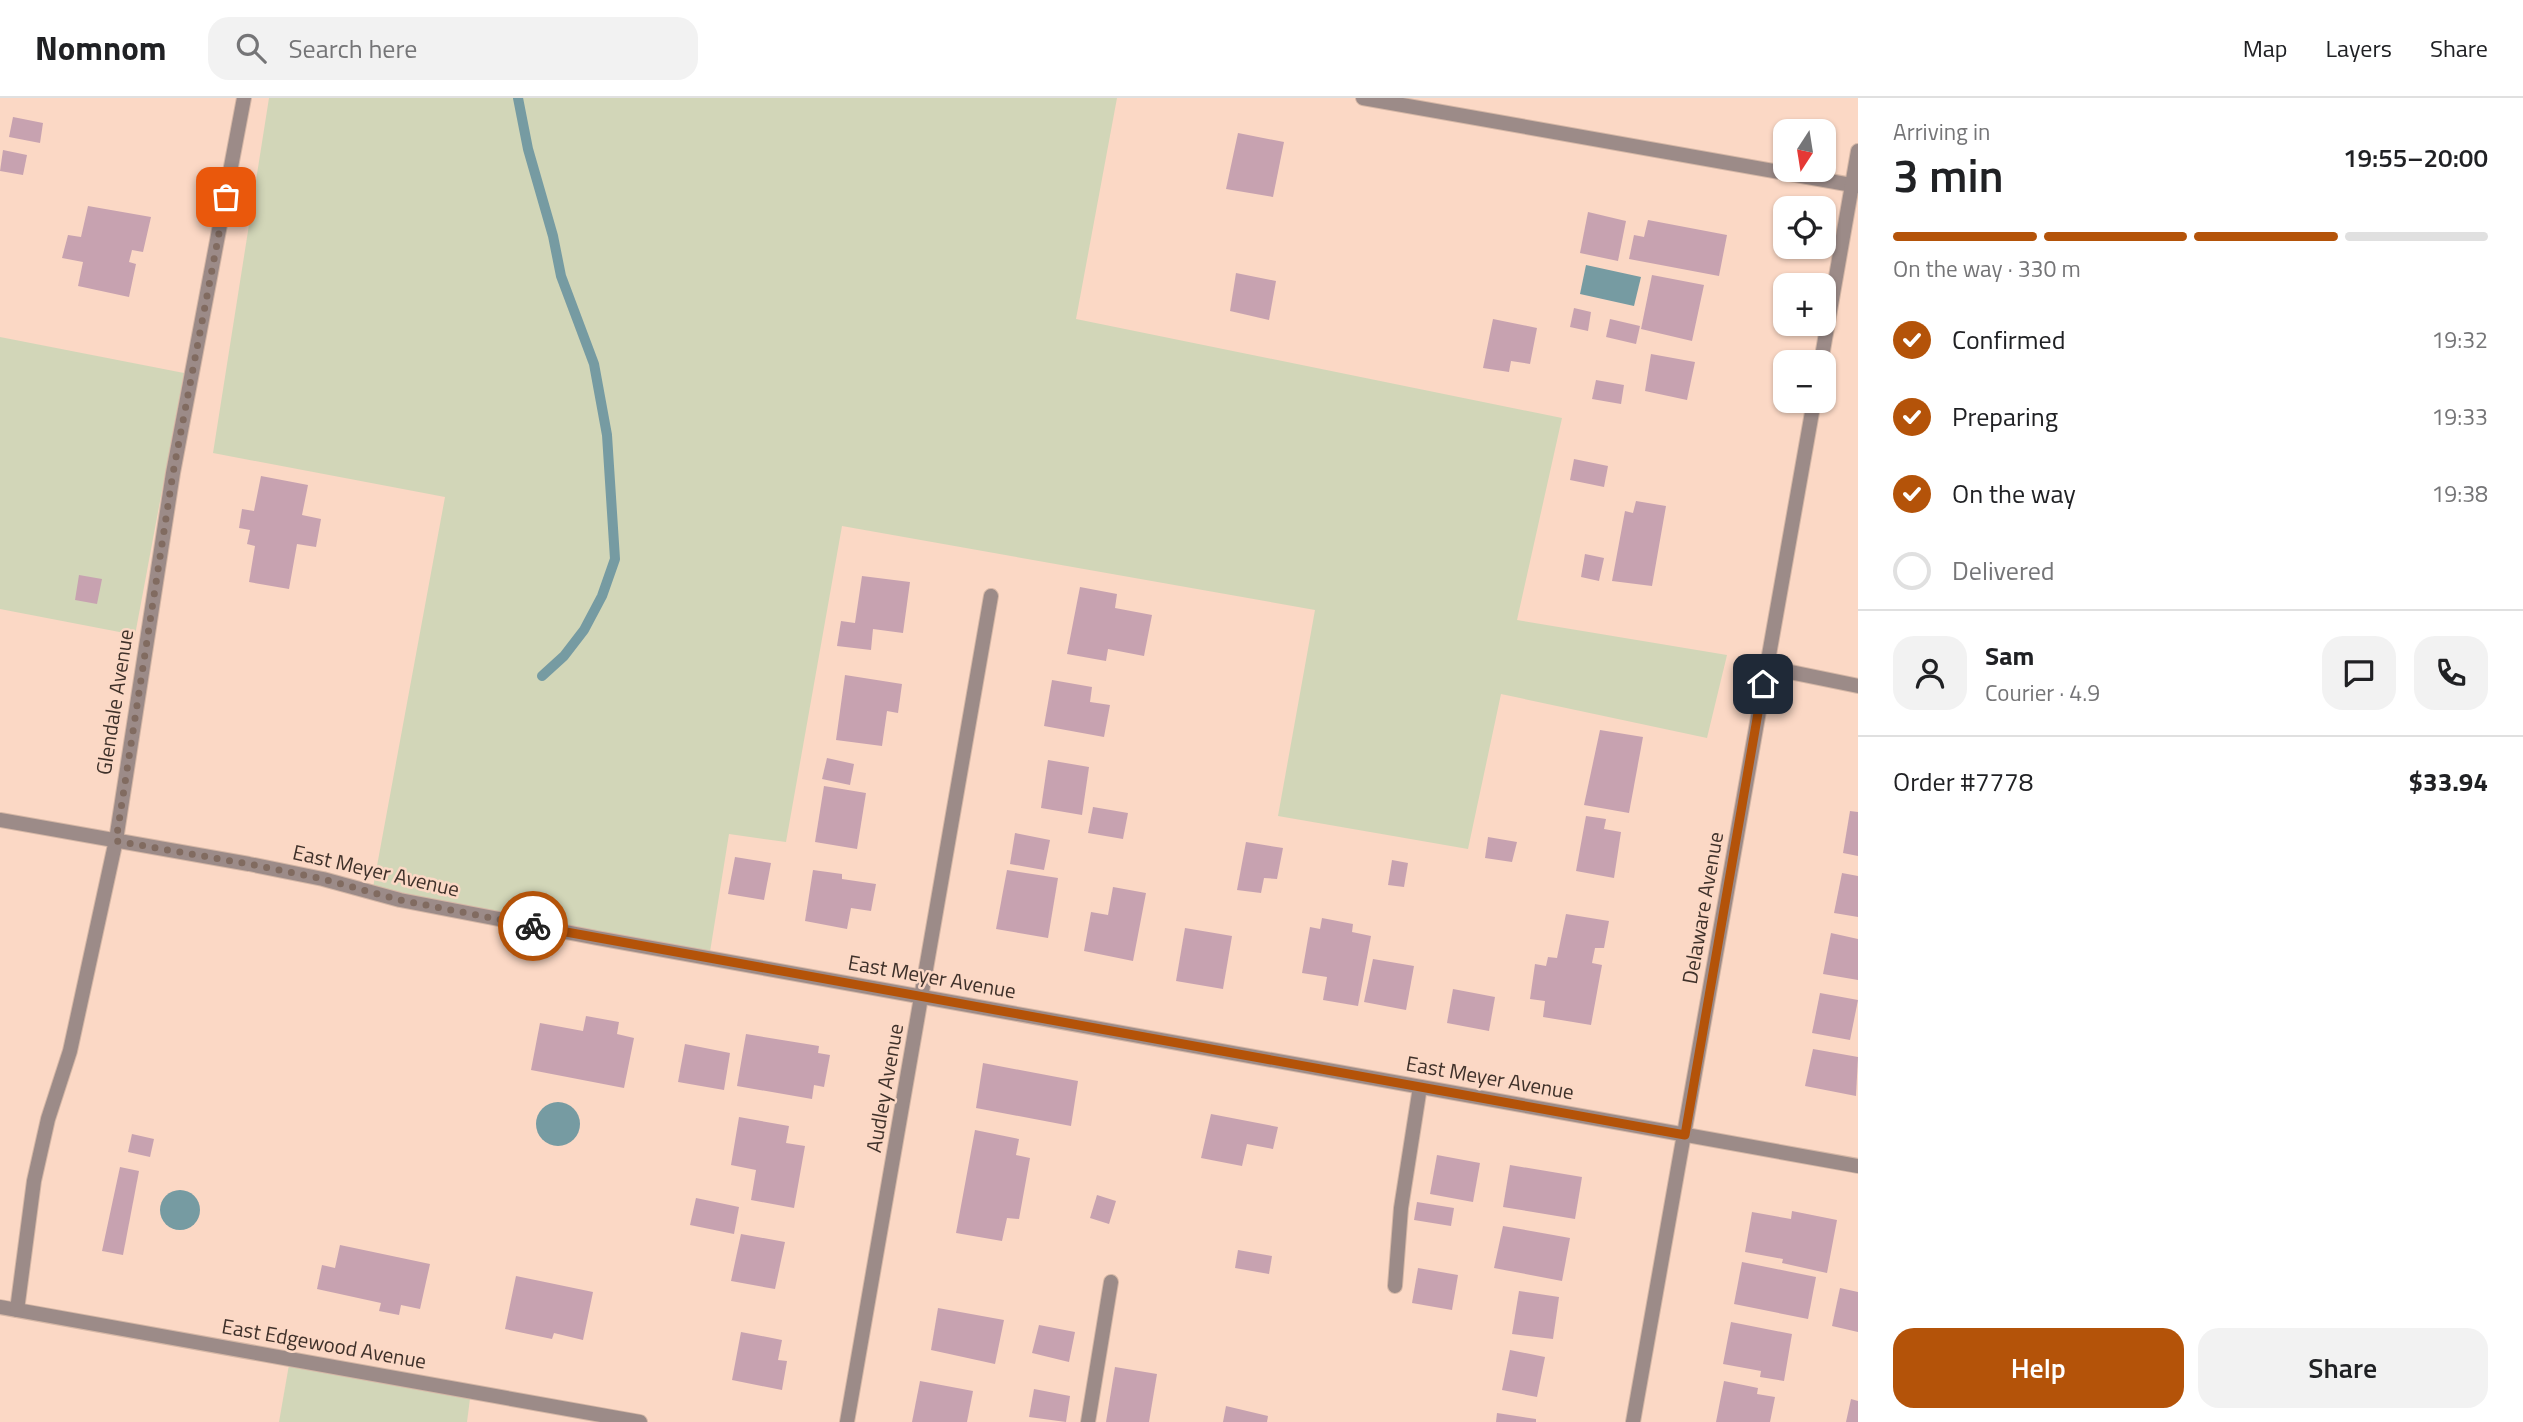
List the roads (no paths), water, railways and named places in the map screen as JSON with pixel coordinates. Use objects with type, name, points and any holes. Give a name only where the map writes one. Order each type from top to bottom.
[{"type":"street","name":"Glendale Avenue","points":[[17,1310],[34,1181],[48,1119],[70,1051],[116,841],[173,473],[244,98]]},
{"type":"street","points":[[1363,98],[1855,185]]},
{"type":"street","points":[[1823,350],[1855,185],[1858,151]]},
{"type":"street","name":"Delaware Avenue","points":[[1633,1422],[1812,413]]},
{"type":"street","name":"Audley Avenue","points":[[847,1422],[991,596]]},
{"type":"street","points":[[1766,667],[1858,686]]},
{"type":"street","name":"East Meyer Avenue","points":[[0,820],[249,864],[323,879],[400,900],[558,931],[1858,1166]]},
{"type":"street","points":[[1395,1286],[1401,1208],[1420,1087]]},
{"type":"street","points":[[1088,1422],[1111,1282]]},
{"type":"street","name":"East Edgewood Avenue","points":[[0,1307],[640,1422]]},
{"type":"water","points":[[1586,265],[1641,277],[1634,306],[1580,294]]},
{"type":"water","points":[[558,1102],[573,1109],[580,1124],[573,1139],[558,1146],[543,1139],[536,1124],[543,1109]]},
{"type":"water","points":[[180,1190],[194,1196],[200,1210],[194,1224],[180,1230],[166,1224],[160,1210],[166,1196]]},
{"type":"waterway","points":[[518,98],[528,149],[553,236],[561,276],[594,364],[607,435],[615,559],[602,596],[584,630],[564,656],[542,676]]}]
